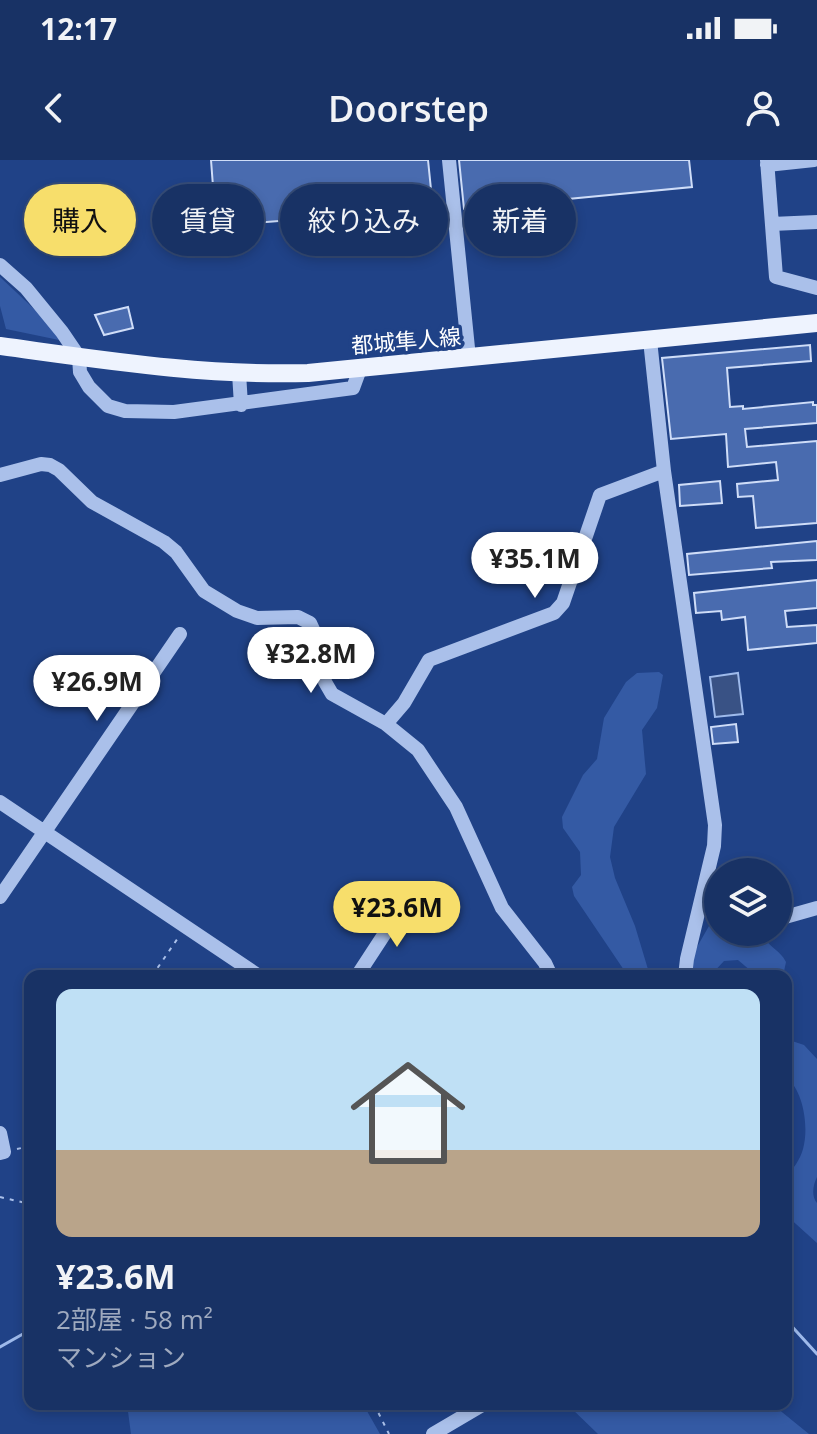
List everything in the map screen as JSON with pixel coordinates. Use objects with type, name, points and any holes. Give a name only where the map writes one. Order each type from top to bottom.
[{"type":"main road","name":"都城隼人線","points":[[0,346],[164,369],[308,373],[817,323]]},
{"type":"street","points":[[449,160],[469,358]]},
{"type":"street","points":[[814,160],[767,162],[776,277],[817,288]]},
{"type":"street","points":[[772,224],[817,222]]},
{"type":"street","points":[[0,265],[26,288],[79,357],[80,372],[89,387],[108,406],[125,411],[174,412],[353,388],[360,369]]},
{"type":"street","points":[[650,340],[664,471],[714,810],[716,858]]},
{"type":"street","points":[[239,373],[241,405]]},
{"type":"street","points":[[0,475],[41,464],[50,465],[92,502],[164,542],[176,552],[204,591],[237,611],[257,618],[298,617],[310,623],[321,647],[325,682],[332,694],[386,724],[418,750],[465,824],[502,908],[548,970]]},
{"type":"street","points":[[386,724],[404,703],[429,660],[554,613],[567,594],[600,495],[664,471]]},
{"type":"street","points":[[0,897],[180,634]]},
{"type":"street","points":[[0,802],[250,970]]},
{"type":"street","points":[[686,970],[714,846]]},
{"type":"street","points":[[361,970],[406,901]]},
{"type":"street","points":[[792,915],[817,908]]},
{"type":"street","points":[[0,1133],[4,1152],[0,1153]]},
{"type":"street","points":[[433,1434],[474,1410]]},
{"type":"path","points":[[156,970],[186,927]]},
{"type":"path","points":[[0,1197],[24,1203]]},
{"type":"path","points":[[377,1410],[389,1434]]},
{"type":"shaded area","points":[[0,277],[49,323],[59,340],[6,329],[0,306]]},
{"type":"shaded area","points":[[659,672],[663,675],[657,708],[642,730],[646,774],[614,827],[610,857],[648,970],[624,970],[574,896],[572,887],[581,875],[580,852],[563,828],[562,817],[583,775],[597,759],[604,718],[626,682],[637,673]]},
{"type":"shaded area","points":[[738,673],[743,714],[715,717],[710,677]]},
{"type":"shaded area","points":[[704,935],[704,946],[772,946],[786,962],[784,970],[750,970],[738,960],[724,961],[716,970],[692,970],[693,954]]},
{"type":"shaded area","points":[[792,1041],[804,1045],[817,1059],[817,1177],[813,1190],[817,1203],[817,1243],[792,1220],[792,1169],[802,1153],[805,1140],[804,1110],[792,1083]]},
{"type":"shaded area","points":[[128,1410],[366,1410],[380,1434],[131,1434]]},
{"type":"shaded area","points":[[573,1410],[779,1410],[809,1434],[598,1434]]},
{"type":"building","points":[[211,160],[428,160],[430,184],[280,184],[280,221],[264,222],[264,184],[213,184]]},
{"type":"building","points":[[459,160],[689,160],[692,187],[576,198],[576,184],[464,184],[464,209]]},
{"type":"building","points":[[128,307],[133,328],[104,335],[95,315]]},
{"type":"building","points":[[810,345],[811,361],[727,368],[730,407],[743,406],[743,409],[813,402],[817,405],[817,423],[745,429],[747,447],[817,441],[817,523],[756,528],[753,496],[738,497],[737,484],[778,480],[776,462],[728,467],[726,434],[671,439],[662,358]]},
{"type":"building","points":[[720,481],[722,503],[680,506],[679,485]]},
{"type":"building","points":[[817,541],[817,560],[771,562],[772,568],[689,575],[687,554]]},
{"type":"building","points":[[817,580],[817,608],[785,611],[787,627],[817,625],[817,643],[748,650],[745,617],[722,620],[721,611],[696,613],[694,593]]},
{"type":"building","points":[[736,724],[738,742],[713,744],[711,727]]},
{"type":"waterway","points":[[792,1327],[817,1354]]},
{"type":"waterway","points":[[0,1347],[24,1333]]}]
